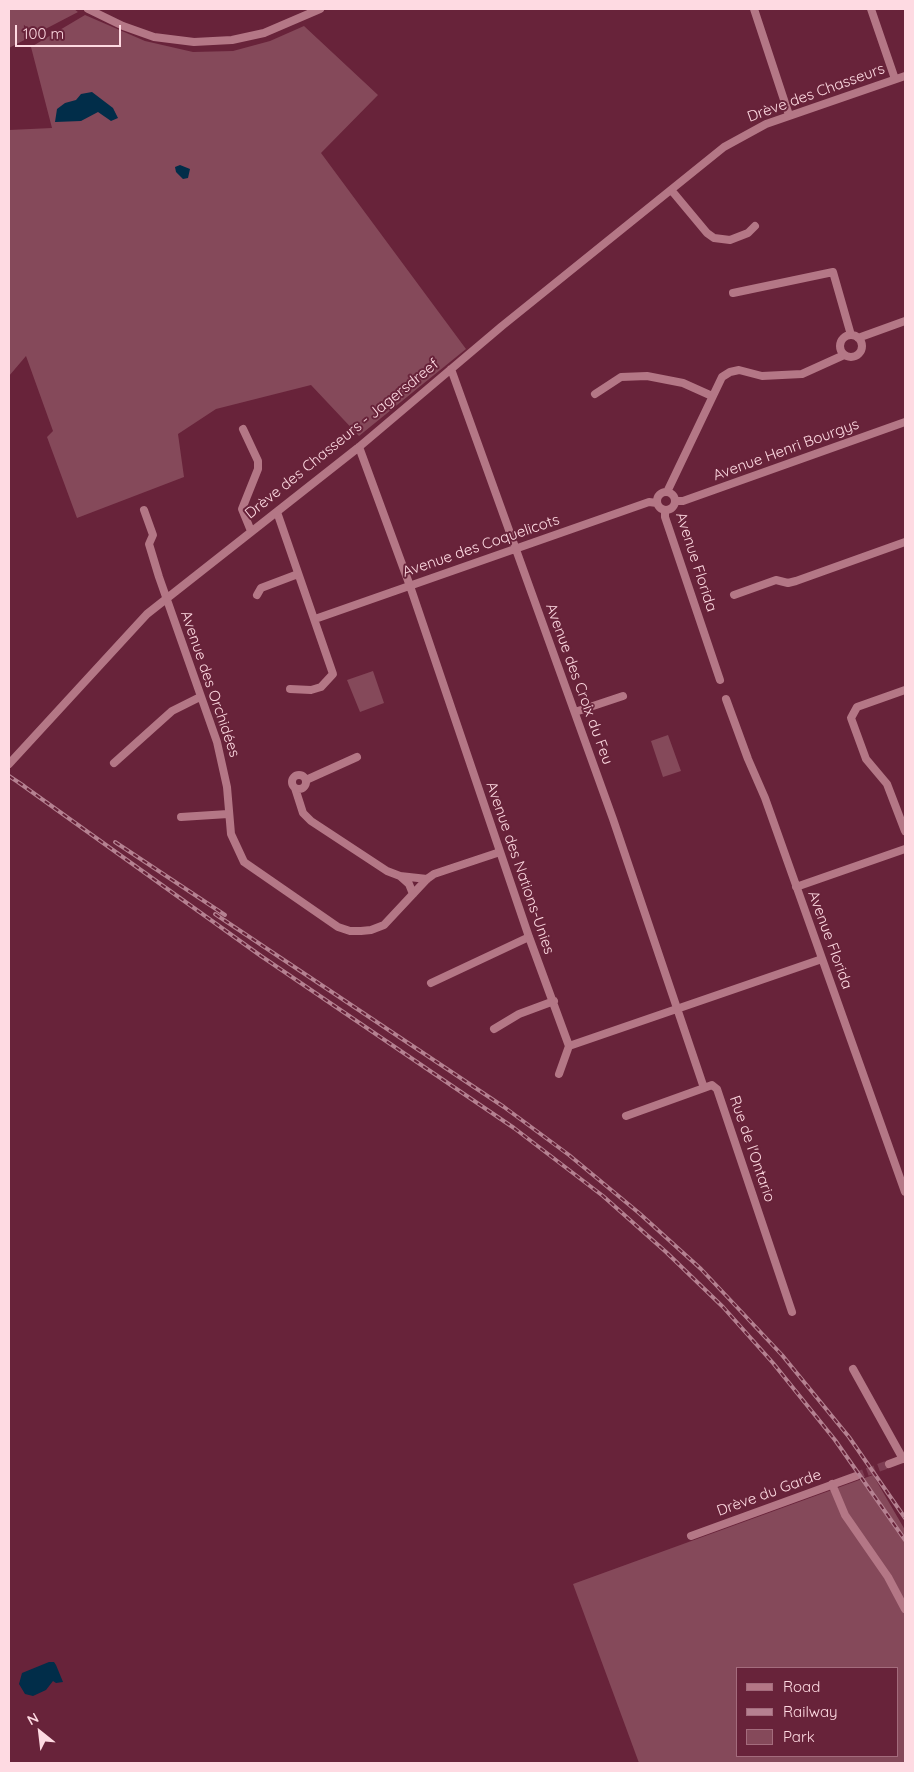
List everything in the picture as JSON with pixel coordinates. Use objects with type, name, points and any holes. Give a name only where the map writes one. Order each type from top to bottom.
[{"type":"street","points":[[88,9],[123,26],[154,37],[194,42],[232,40],[264,33],[320,9]]},
{"type":"street","points":[[754,9],[789,115]]},
{"type":"street","points":[[871,9],[895,79]]},
{"type":"street","name":"Drève des Chasseurs","points":[[713,156],[743,135],[789,115],[905,76]]},
{"type":"street","name":"Drève des Chasseurs - Jagersdreef","points":[[11,761],[39,733],[147,614],[359,447],[451,368],[713,156]]},
{"type":"street","points":[[672,191],[707,233],[714,238],[722,240],[738,237],[748,233],[755,226]]},
{"type":"street","points":[[666,492],[674,497],[675,501],[673,506],[665,510],[657,503],[659,495],[666,492],[722,377],[730,372],[739,370],[762,376],[783,377],[802,374],[844,355],[856,356],[860,351],[862,345],[855,337],[833,272],[733,293]]},
{"type":"street","points":[[844,355],[840,350],[841,341],[905,321]]},
{"type":"street","name":"Avenue des Croix du Feu","points":[[451,368],[575,712],[677,1010]]},
{"type":"street","points":[[595,394],[621,377],[647,376],[683,383],[712,396]]},
{"type":"street","name":"Avenue Henri Bourgys","points":[[675,501],[683,501],[905,422]]},
{"type":"street","points":[[243,429],[258,462],[258,470],[244,498],[242,510],[251,532]]},
{"type":"street","name":"Avenue des Nations-Unies","points":[[359,447],[410,586],[528,937],[569,1046]]},
{"type":"street","name":"Avenue des Coquelicots","points":[[315,619],[649,502],[657,503]]},
{"type":"street","name":"Avenue des Orchidées","points":[[144,510],[153,535],[150,544],[223,766],[231,834],[244,862],[338,927],[350,931],[361,931],[371,930],[384,925],[426,879],[434,874],[500,852]]},
{"type":"street","name":"Avenue Florida","points":[[665,510],[665,517],[720,680]]},
{"type":"street","points":[[277,512],[333,674],[321,687],[311,690],[290,689]]},
{"type":"street","points":[[734,595],[776,580],[788,583],[796,581],[905,542]]},
{"type":"street","points":[[257,595],[261,588],[298,574]]},
{"type":"street","points":[[905,690],[857,707],[851,718],[866,758],[887,784],[905,831]]},
{"type":"street","points":[[575,712],[624,696]]},
{"type":"street","points":[[114,763],[172,711],[200,697]]},
{"type":"street","name":"Avenue Florida","points":[[726,699],[822,958],[905,1192]]},
{"type":"street","points":[[357,757],[306,780],[303,788],[295,788],[302,813],[311,822],[387,871],[400,876],[426,879]]},
{"type":"street","points":[[181,817],[228,814]]},
{"type":"street","points":[[796,887],[905,849]]},
{"type":"street","points":[[400,876],[409,884],[413,894]]},
{"type":"street","points":[[431,982],[528,937]]},
{"type":"street","points":[[558,1074],[569,1046],[822,958]]},
{"type":"street","points":[[494,1029],[519,1014],[554,1002]]},
{"type":"street","points":[[626,1116],[704,1088],[677,1010]]},
{"type":"street","name":"Rue de l'Ontario","points":[[704,1088],[712,1085],[717,1088],[792,1312]]},
{"type":"street","points":[[853,1369],[904,1459],[889,1464]]},
{"type":"street","name":"Drève du Garde","points":[[691,1536],[856,1476]]},
{"type":"street","points":[[832,1484],[845,1515],[888,1577],[905,1609]]},
{"type":"green space","points":[[9,9],[74,9],[78,12],[9,48]]},
{"type":"green space","points":[[85,15],[145,41],[193,52],[233,51],[270,41],[304,26],[378,95],[321,153],[466,349],[359,436],[311,385],[216,409],[178,434],[184,477],[77,518],[47,437],[53,431],[26,356],[9,376],[9,130],[52,128],[31,47]]},
{"type":"green space","points":[[373,671],[384,703],[360,712],[347,680]]},
{"type":"green space","points":[[668,735],[681,771],[663,777],[651,741]]},
{"type":"green space","points":[[873,1475],[905,1530],[905,1763],[639,1763],[573,1584]]},
{"type":"water","points":[[92,92],[113,108],[118,118],[111,121],[98,112],[81,121],[55,122],[57,109],[65,103],[76,100],[81,94]]},
{"type":"water","points":[[180,165],[190,169],[188,178],[183,179],[176,172],[175,167]]},
{"type":"water","points":[[49,1662],[54,1662],[63,1682],[56,1683],[53,1681],[46,1690],[33,1696],[25,1694],[19,1684],[22,1673]]},
{"type":"tunnel","points":[[856,1476],[889,1464]]},
{"type":"railway","points":[[9,776],[24,786]]},
{"type":"railway","points":[[18,782],[261,956],[514,1128],[603,1196],[666,1252],[723,1307],[773,1363],[835,1440],[905,1540]]},
{"type":"railway","points":[[115,842],[225,915]]},
{"type":"railway","points":[[215,914],[504,1107],[569,1155],[639,1213],[701,1269],[782,1355],[849,1437],[905,1518]]}]
